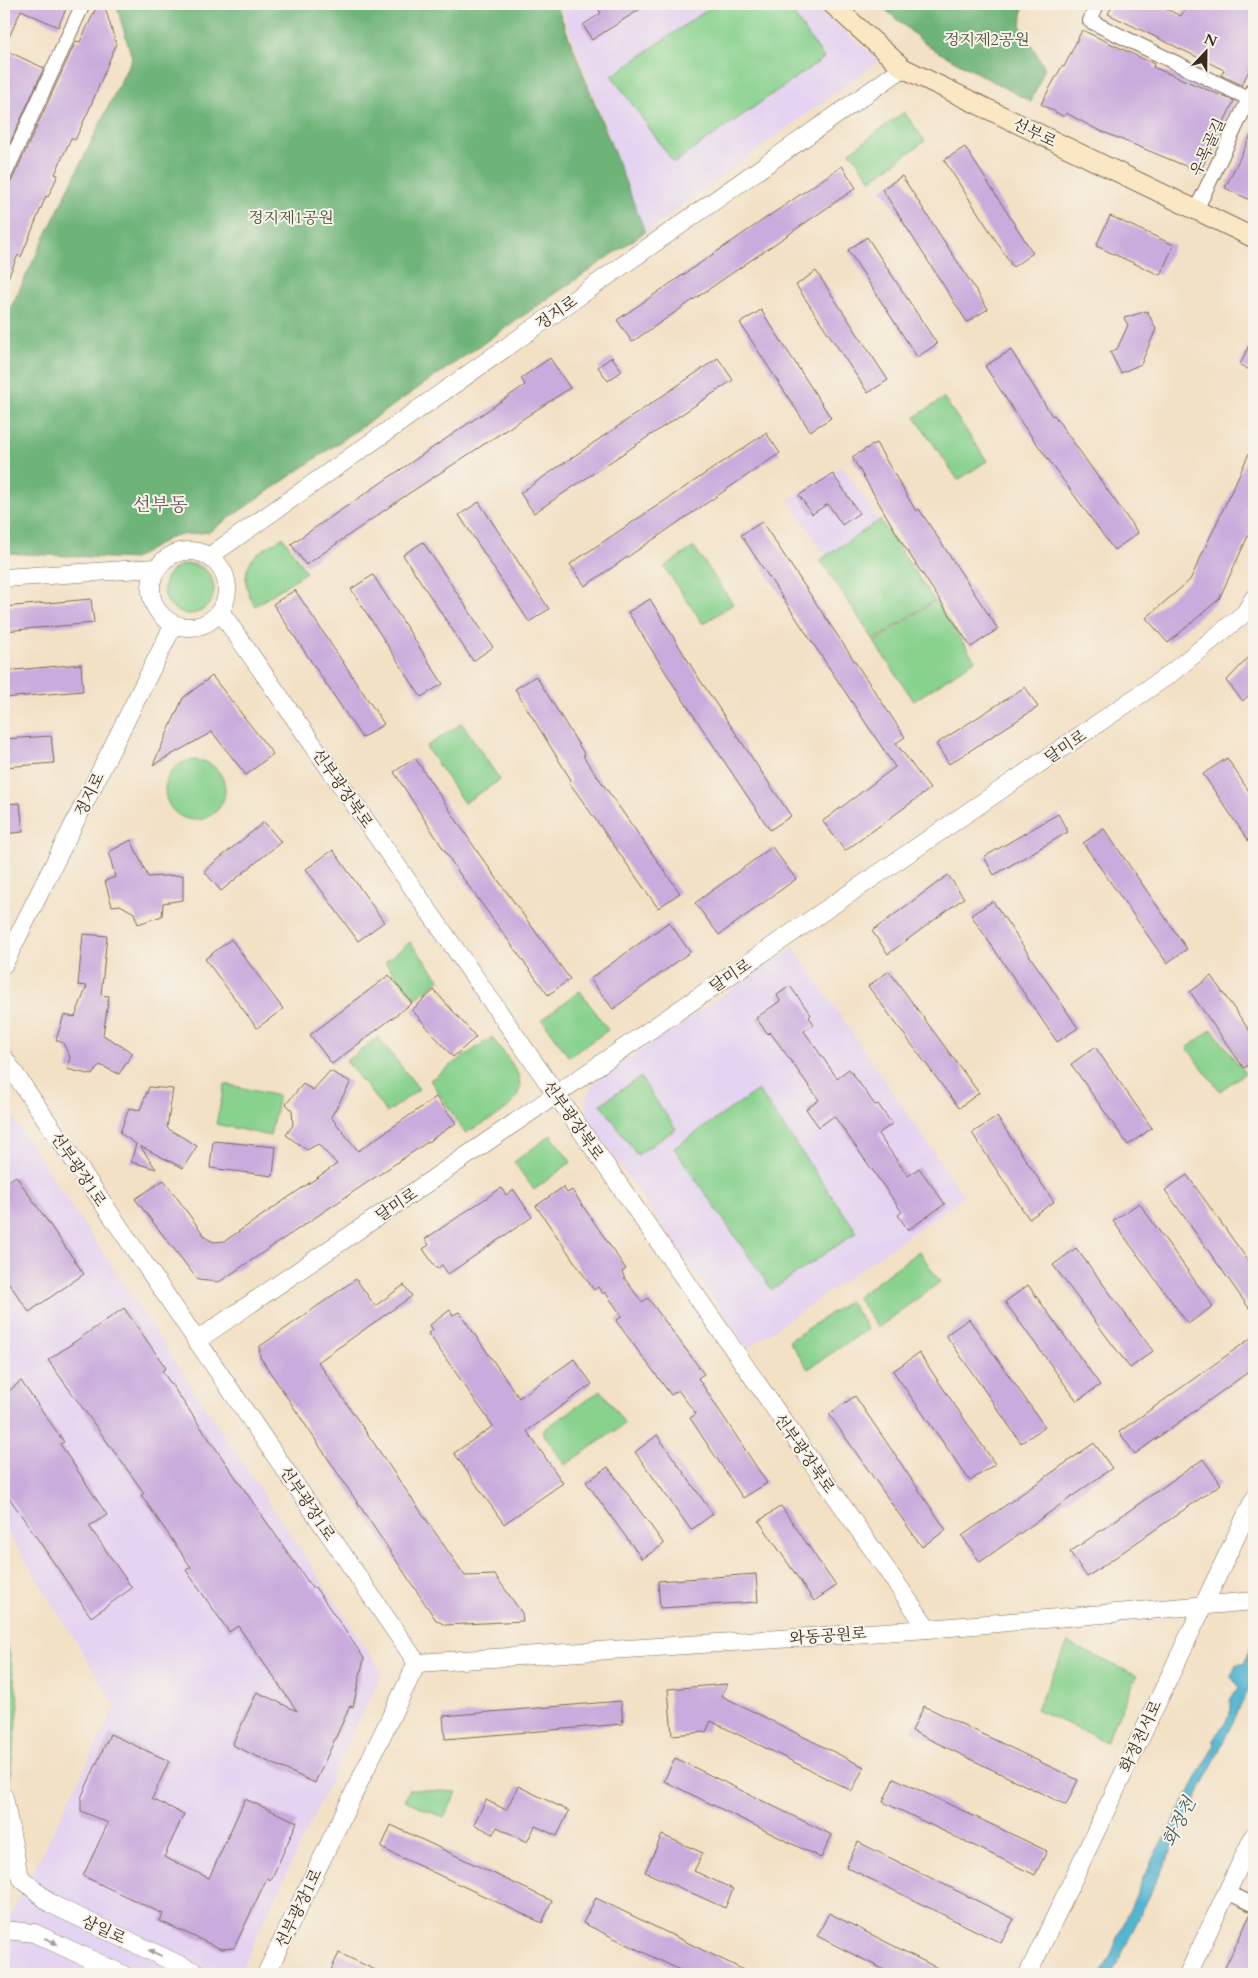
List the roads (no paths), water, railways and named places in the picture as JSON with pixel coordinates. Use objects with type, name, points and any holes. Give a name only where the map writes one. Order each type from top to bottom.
[{"type":"main road","name":"선부로","points":[[832,4],[904,68],[1254,238]]},
{"type":"street","points":[[4,176],[84,4]]},
{"type":"street","name":"우목골길","points":[[1097,4],[1090,21],[1253,96],[1196,210]]},
{"type":"street","name":"정지로","points":[[210,556],[904,68]]},
{"type":"street","points":[[180,551],[195,551],[210,556],[221,567],[227,582],[226,597],[220,611],[201,625],[186,627],[174,624],[158,612],[152,598],[151,583],[156,568],[167,557],[180,551]]},
{"type":"street","points":[[4,578],[156,568]]},
{"type":"street","name":"달미로","points":[[196,1341],[1170,674],[1245,613],[1254,598]]},
{"type":"street","name":"선부광장북로","points":[[220,611],[928,1629]]},
{"type":"street","name":"정지로","points":[[4,964],[174,624]]},
{"type":"street","name":"선부광장1로","points":[[4,1058],[417,1663],[266,1974]]},
{"type":"street","points":[[4,1082],[30,1096]]},
{"type":"street","name":"화정천서로","points":[[1028,1974],[1254,1499]]},
{"type":"street","name":"와동공원로","points":[[417,1663],[928,1629],[1246,1601]]},
{"type":"street","name":"삼일로","points":[[4,1797],[18,1871],[22,1879],[51,1904],[200,1974]]},
{"type":"street","points":[[1188,1974],[1254,1835]]},
{"type":"street","points":[[1227,1892],[1254,1905]]},
{"type":"street","name":"삼일로","points":[[4,1930],[34,1933],[122,1974]]},
{"type":"water","name":"화정천","points":[[1254,1640],[1254,1678],[1112,1974],[1101,1974],[1143,1878],[1215,1744],[1213,1740],[1230,1715],[1230,1700],[1238,1687],[1231,1676],[1236,1664],[1244,1664]]},
{"type":"district","name":"선부동","points":[[160,504]]},
{"type":"park label","name":"정지제2공원","points":[[987,39]]},
{"type":"park label","name":"정지제1공원","points":[[291,217]]}]
